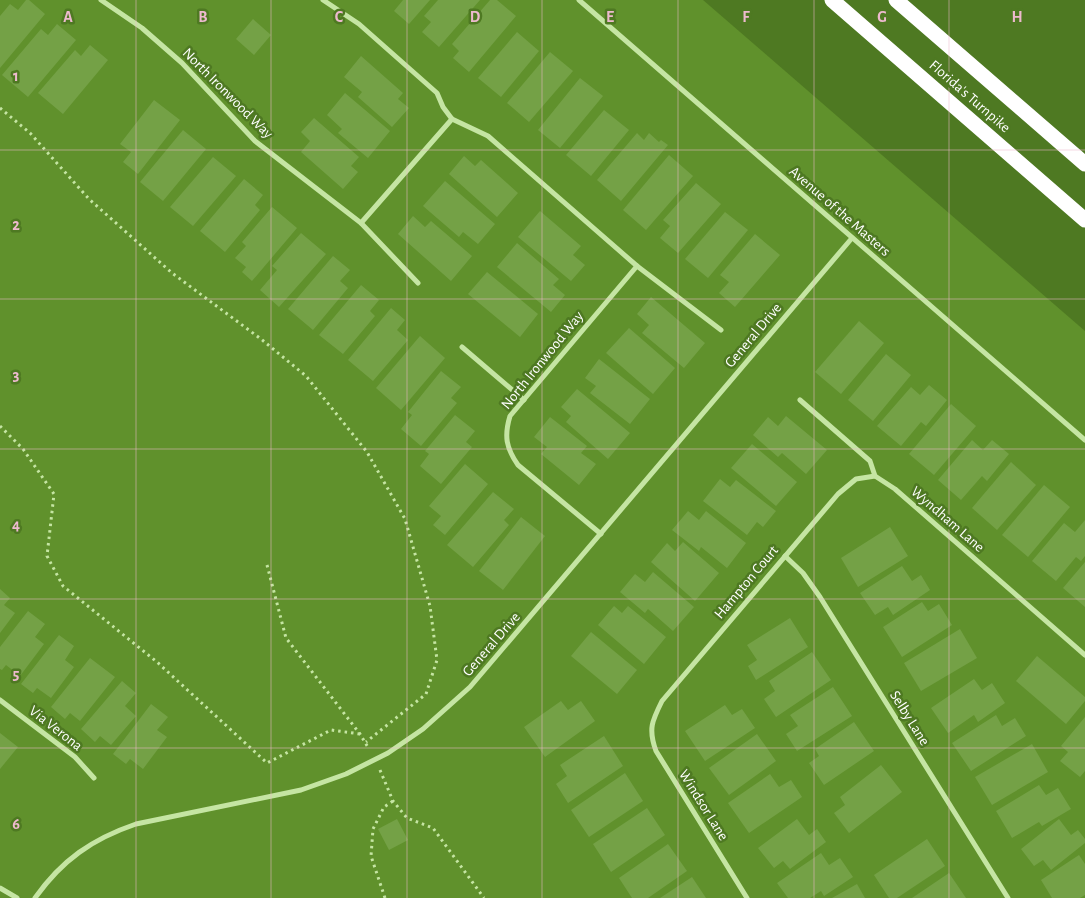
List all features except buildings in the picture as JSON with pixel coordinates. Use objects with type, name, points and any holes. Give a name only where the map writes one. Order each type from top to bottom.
[{"type":"highway","name":"Florida's Turnpike","points":[[832,0],[1085,220]]},
{"type":"highway","name":"Florida's Turnpike","points":[[896,0],[1085,164]]},
{"type":"street","name":"North Ironwood Way","points":[[101,0],[142,28],[182,63],[255,141],[361,223],[418,284]]},
{"type":"street","points":[[323,0],[359,24],[437,93],[443,107],[452,119],[488,136],[637,266],[721,330]]},
{"type":"street","name":"Avenue of the Masters","points":[[579,0],[1085,440]]},
{"type":"street","points":[[361,223],[452,119]]},
{"type":"street","name":"General Drive","points":[[35,898],[48,880],[69,860],[92,842],[122,829],[136,824],[301,790],[346,774],[374,760],[423,730],[470,687],[852,238]]},
{"type":"street","name":"North Ironwood Way","points":[[601,534],[518,465],[510,453],[505,430],[510,416],[637,266]]},
{"type":"street","points":[[462,347],[524,400]]},
{"type":"street","name":"Wyndham Lane","points":[[800,400],[870,461],[875,476],[895,490],[1085,655]]},
{"type":"street","name":"Hampton Court","points":[[652,722],[662,701],[838,494],[856,479],[875,476]]},
{"type":"street","name":"Selby Lane","points":[[785,556],[803,573],[820,597],[1008,898]]},
{"type":"street","name":"Via Verona","points":[[0,700],[75,757],[94,778]]},
{"type":"street","name":"Windsor Lane","points":[[652,722],[651,737],[656,751],[747,898]]},
{"type":"street","points":[[0,888],[17,898]]},
{"type":"path","points":[[0,108],[30,133],[89,199],[166,267],[261,339],[306,376],[367,452],[405,519],[430,606],[437,660],[426,694],[366,742]]},
{"type":"path","points":[[0,426],[23,449],[54,494],[47,556],[62,586],[157,662],[267,763],[331,730],[360,734]]},
{"type":"path","points":[[267,565],[286,638],[366,742],[393,801],[408,818],[433,828],[484,898]]},
{"type":"path","points":[[385,898],[371,856],[373,829],[384,808],[393,801]]},
{"type":"green space","points":[[0,0],[703,0],[1085,331],[1085,898],[0,898]]}]
